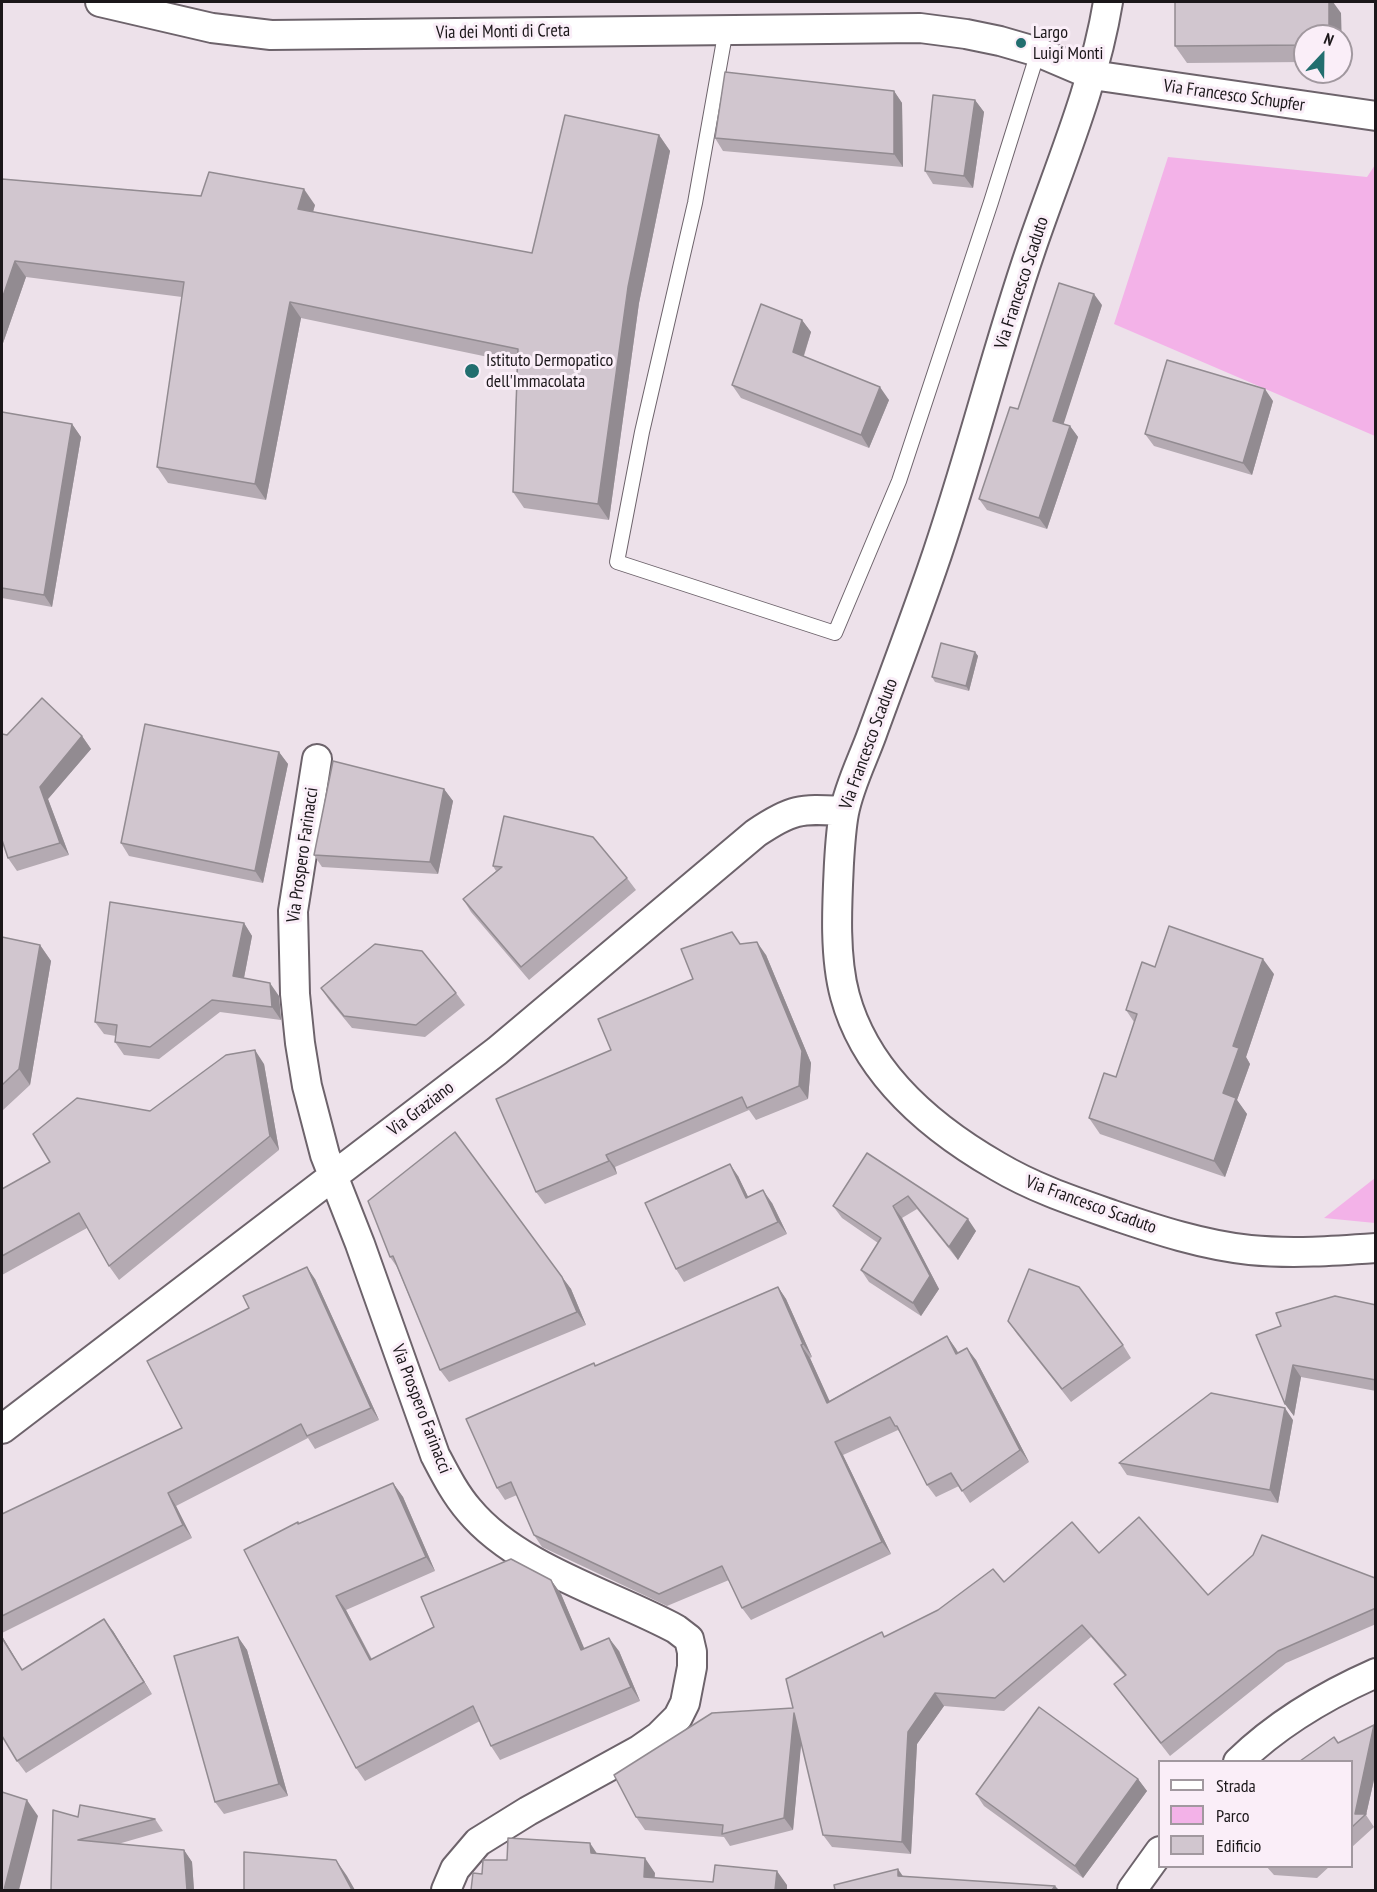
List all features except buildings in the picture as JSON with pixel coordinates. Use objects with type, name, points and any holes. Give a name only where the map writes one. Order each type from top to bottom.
[{"type":"street","name":"Via dei Monti di Creta","points":[[100,2],[212,28],[271,35],[910,28],[966,34],[1038,52]]},
{"type":"street","name":"Via Francesco Scaduto","points":[[1108,2],[1092,75],[1030,253],[960,485],[844,811],[839,872],[838,934],[845,996],[865,1045],[903,1095],[929,1119],[972,1152],[1031,1184],[1170,1234],[1218,1246],[1264,1251],[1313,1252],[1376,1248]]},
{"type":"street","points":[[1038,52],[1092,75]]},
{"type":"street","name":"Via Francesco Schupfer","points":[[1092,75],[1376,116]]},
{"type":"street","name":"Via Prospero Farinacci","points":[[317,759],[293,911],[293,949],[300,1043],[316,1125],[332,1176],[360,1244],[435,1455],[451,1485],[469,1510],[489,1530],[514,1548],[571,1581],[676,1629],[689,1640],[692,1652],[690,1685],[685,1703],[678,1717],[659,1736],[639,1750],[518,1816],[478,1842],[455,1869],[446,1890]]},
{"type":"street","name":"Via Graziano","points":[[2,1428],[497,1051],[756,833],[782,816],[795,811],[811,809],[844,811]]},
{"type":"street","points":[[1239,1760],[1257,1743],[1284,1724],[1376,1673]]},
{"type":"street","points":[[1132,1890],[1158,1854]]},
{"type":"lane","points":[[726,29],[695,203],[642,432],[617,562],[835,633],[899,481],[1038,52]]},
{"type":"green space","points":[[1168,157],[1367,177],[1375,165],[1375,436],[1114,324]]},
{"type":"green space","points":[[1375,1178],[1375,1223],[1324,1218]]},
{"type":"place","name":"Largo Luigi Monti","points":[[1021,43]]},
{"type":"place","name":"Istituto Dermopatico dell'Immacolata","points":[[472,371]]}]
